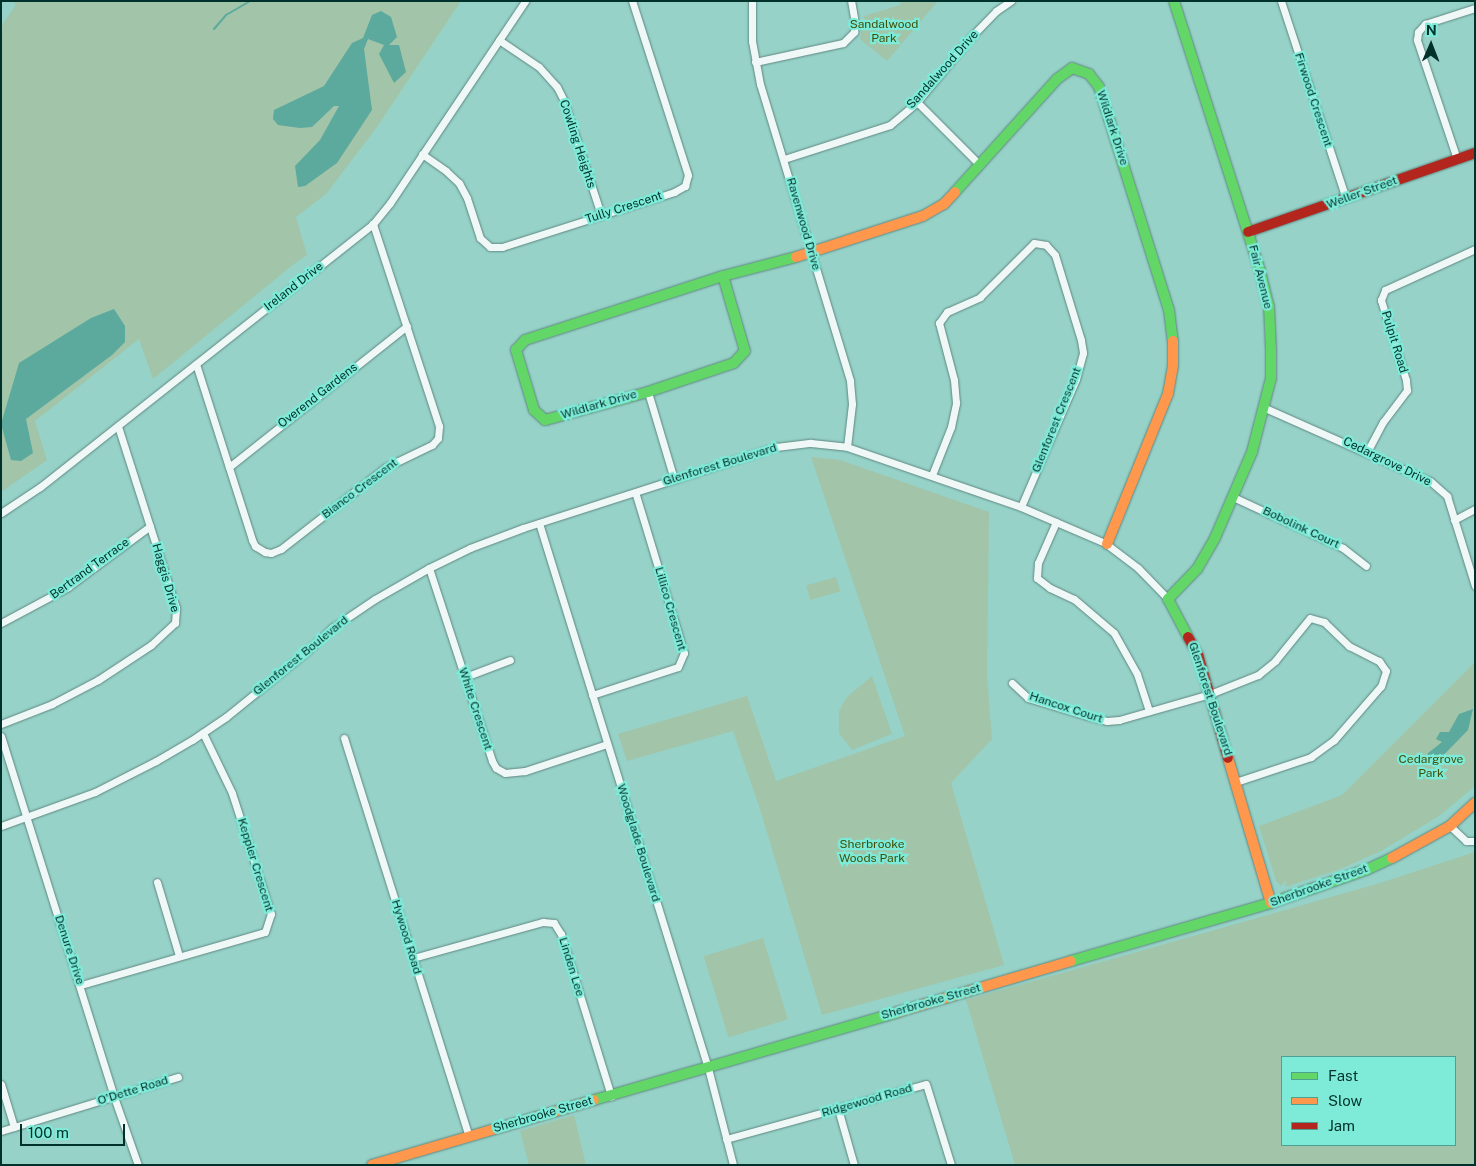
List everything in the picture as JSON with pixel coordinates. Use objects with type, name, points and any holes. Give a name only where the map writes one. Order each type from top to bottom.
[{"type":"street","name":"Ireland Drive","points":[[1,514],[40,487],[373,224],[386,209],[525,1]]},
{"type":"street","name":"Tully Crescent","points":[[422,154],[452,175],[459,183],[467,198],[480,238],[490,247],[502,247],[674,192],[685,186],[688,180],[632,1]]},
{"type":"street","name":"Ravenwood Drive","points":[[752,1],[751,31],[762,94],[784,159],[810,253],[850,381],[852,404],[847,447]]},
{"type":"street","points":[[755,62],[843,44],[854,32],[855,22],[851,1]]},
{"type":"street","name":"Sandalwood Drive","points":[[784,159],[890,125],[917,102],[971,37],[996,11],[1011,1]]},
{"type":"street","name":"Fair Avenue","points":[[1168,599],[1198,569],[1215,538],[1252,452],[1266,408],[1271,378],[1269,306],[1248,232],[1174,1]]},
{"type":"street","name":"Firwood Crescent","points":[[1281,1],[1346,199]]},
{"type":"street","points":[[1457,159],[1417,40],[1418,32],[1425,24],[1475,8]]},
{"type":"street","name":"Cowling Heights","points":[[499,40],[539,67],[557,86],[564,101],[601,215]]},
{"type":"street","name":"Wildlark Drive","points":[[723,276],[745,351],[734,363],[648,392],[546,420],[534,410],[516,350],[525,340],[723,276],[810,253],[923,216],[944,204],[1057,80],[1072,68],[1089,74],[1099,87],[1169,310],[1174,336],[1173,365],[1168,394],[1107,544]]},
{"type":"street","points":[[917,102],[980,165]]},
{"type":"street","name":"Weller Street","points":[[1248,232],[1475,153]]},
{"type":"street","name":"Bianco Crescent","points":[[196,364],[252,540],[260,550],[271,553],[281,549],[386,467],[432,445],[438,438],[439,426],[373,224]]},
{"type":"street","name":"Glenforest Crescent","points":[[932,475],[952,427],[956,403],[954,380],[939,323],[947,312],[980,297],[1034,243],[1046,245],[1055,255],[1081,340],[1083,353],[1076,379],[1021,508]]},
{"type":"street","name":"Pulpit Road","points":[[1367,452],[1383,422],[1407,390],[1406,380],[1381,300],[1385,290],[1475,249]]},
{"type":"street","name":"Overend Gardens","points":[[229,466],[407,326]]},
{"type":"street","points":[[648,392],[674,479]]},
{"type":"street","name":"Cedargrove Drive","points":[[1266,408],[1430,481],[1446,496],[1475,586]]},
{"type":"street","name":"Haggis Drive","points":[[1,724],[41,709],[87,687],[136,656],[172,628],[176,619],[176,608],[118,426]]},
{"type":"street","name":"Glenforest Boulevard","points":[[1,826],[95,792],[132,774],[203,733],[305,654],[332,628],[375,599],[429,568],[470,548],[538,523],[776,447],[811,443],[847,447],[932,475],[1021,508],[1107,544],[1138,568],[1168,599],[1193,644],[1210,694],[1272,903]]},
{"type":"street","name":"Lillico Crescent","points":[[592,695],[678,667],[684,653],[635,492]]},
{"type":"street","name":"Bobolink Court","points":[[1233,497],[1344,548],[1366,566]]},
{"type":"street","points":[[1454,520],[1475,509]]},
{"type":"street","points":[[1056,522],[1038,563],[1038,578],[1050,588],[1074,599],[1114,633],[1137,674],[1149,711]]},
{"type":"street","name":"Woodglade Boulevard","points":[[538,523],[708,1068],[732,1165]]},
{"type":"street","name":"Bertrand Terrace","points":[[1,623],[68,587],[150,526]]},
{"type":"street","name":"White Crescent","points":[[429,568],[492,761],[496,768],[505,773],[525,771],[607,744]]},
{"type":"street","name":"Hancox Court","points":[[1012,683],[1028,698],[1107,721],[1120,720],[1210,694],[1258,675],[1275,661],[1310,618],[1324,622],[1349,646],[1379,661],[1386,671],[1381,686],[1334,740],[1311,757],[1236,782]]},
{"type":"street","points":[[465,677],[510,660]]},
{"type":"street","name":"Keppler Crescent","points":[[81,985],[265,932],[271,914],[232,793],[203,733]]},
{"type":"street","name":"Denure Drive","points":[[1,736],[81,985],[114,1097],[138,1165]]},
{"type":"street","name":"Hywood Road","points":[[344,738],[469,1136]]},
{"type":"street","name":"Sherbrooke Street","points":[[372,1165],[1272,903],[1366,870],[1450,826],[1475,803]]},
{"type":"street","points":[[1450,826],[1466,841],[1475,841]]},
{"type":"street","points":[[157,882],[179,956]]},
{"type":"street","name":"Linden Lee","points":[[413,958],[543,922],[554,923],[561,934],[611,1096]]},
{"type":"street","name":"O'Dette Road","points":[[1,1131],[178,1077]]},
{"type":"street","points":[[1,1084],[14,1127]]},
{"type":"street","name":"Ridgewood Road","points":[[726,1139],[926,1084],[951,1165]]},
{"type":"street","points":[[838,1109],[854,1165]]},
{"type":"green space","points":[[14,1],[461,1],[377,127],[326,194],[296,217],[307,255],[153,379],[139,339],[35,421],[47,460],[1,492],[1,27],[15,6]]},
{"type":"green space","name":"Sandalwood Park","points":[[901,1],[938,1],[887,61],[860,39],[864,16],[900,5]]},
{"type":"green space","name":"Sherbrooke Woods Park","points":[[811,457],[840,460],[989,512],[987,677],[992,739],[951,783],[1004,965],[822,1015],[760,809],[733,731],[627,761],[618,734],[747,696],[776,781],[905,736]]},
{"type":"green space","points":[[836,577],[840,591],[810,600],[806,586]]},
{"type":"green space","name":"Cedargrove Park","points":[[1475,662],[1475,786],[1439,816],[1381,851],[1338,870],[1285,887],[1286,880],[1281,886],[1276,881],[1259,826],[1342,795]]},
{"type":"green space","points":[[872,676],[892,734],[852,750],[839,733],[839,711],[847,697]]},
{"type":"green space","points":[[1475,852],[1475,1165],[1015,1165],[966,1000],[1377,884]]},
{"type":"green space","points":[[763,938],[788,1019],[729,1037],[704,956]]},
{"type":"green space","points":[[574,1115],[586,1165],[529,1165],[520,1131]]},
{"type":"shaded area","points":[[381,11],[391,17],[397,37],[389,45],[399,45],[406,72],[394,83],[379,54],[384,45],[368,39],[364,49],[372,110],[337,163],[305,186],[298,187],[295,166],[320,140],[339,106],[334,106],[312,127],[300,128],[278,125],[273,119],[274,110],[324,86],[352,43],[363,38],[372,15]]},
{"type":"shaded area","points":[[114,309],[125,326],[125,342],[112,355],[26,419],[33,453],[21,461],[11,460],[1,424],[19,363],[91,318]]},
{"type":"shaded area","points":[[1473,709],[1468,730],[1433,766],[1427,754],[1442,742],[1436,739],[1440,732],[1449,732],[1459,714]]},
{"type":"waterway","points":[[214,29],[226,15],[250,1]]},
{"type":"traffic: fast","points":[[1174,1],[1260,271],[1269,306],[1271,350],[1271,378],[1252,452],[1215,538],[1197,569],[1168,599],[1188,637]]},
{"type":"traffic: fast","points":[[955,192],[1057,79],[1072,68],[1089,74],[1099,87],[1169,310],[1173,341]]},
{"type":"traffic: fast","points":[[723,276],[745,351],[734,363],[648,392],[545,420],[534,410],[516,350],[525,340],[723,276],[796,257]]},
{"type":"traffic: fast","points":[[1071,961],[1271,903],[1366,870],[1392,858]]},
{"type":"traffic: fast","points":[[594,1100],[898,1012]]},
{"type":"traffic: slow","points":[[796,257],[923,216],[944,204],[955,192]]},
{"type":"traffic: slow","points":[[1107,544],[1168,394],[1173,365],[1173,341]]},
{"type":"traffic: slow","points":[[1228,758],[1271,903]]},
{"type":"traffic: slow","points":[[1392,858],[1450,826],[1475,803]]},
{"type":"traffic: slow","points":[[898,1012],[1071,961]]},
{"type":"traffic: slow","points":[[372,1165],[594,1100]]},
{"type":"traffic: jam","points":[[1248,232],[1475,153]]},
{"type":"traffic: jam","points":[[1188,637],[1198,655],[1228,758]]}]
